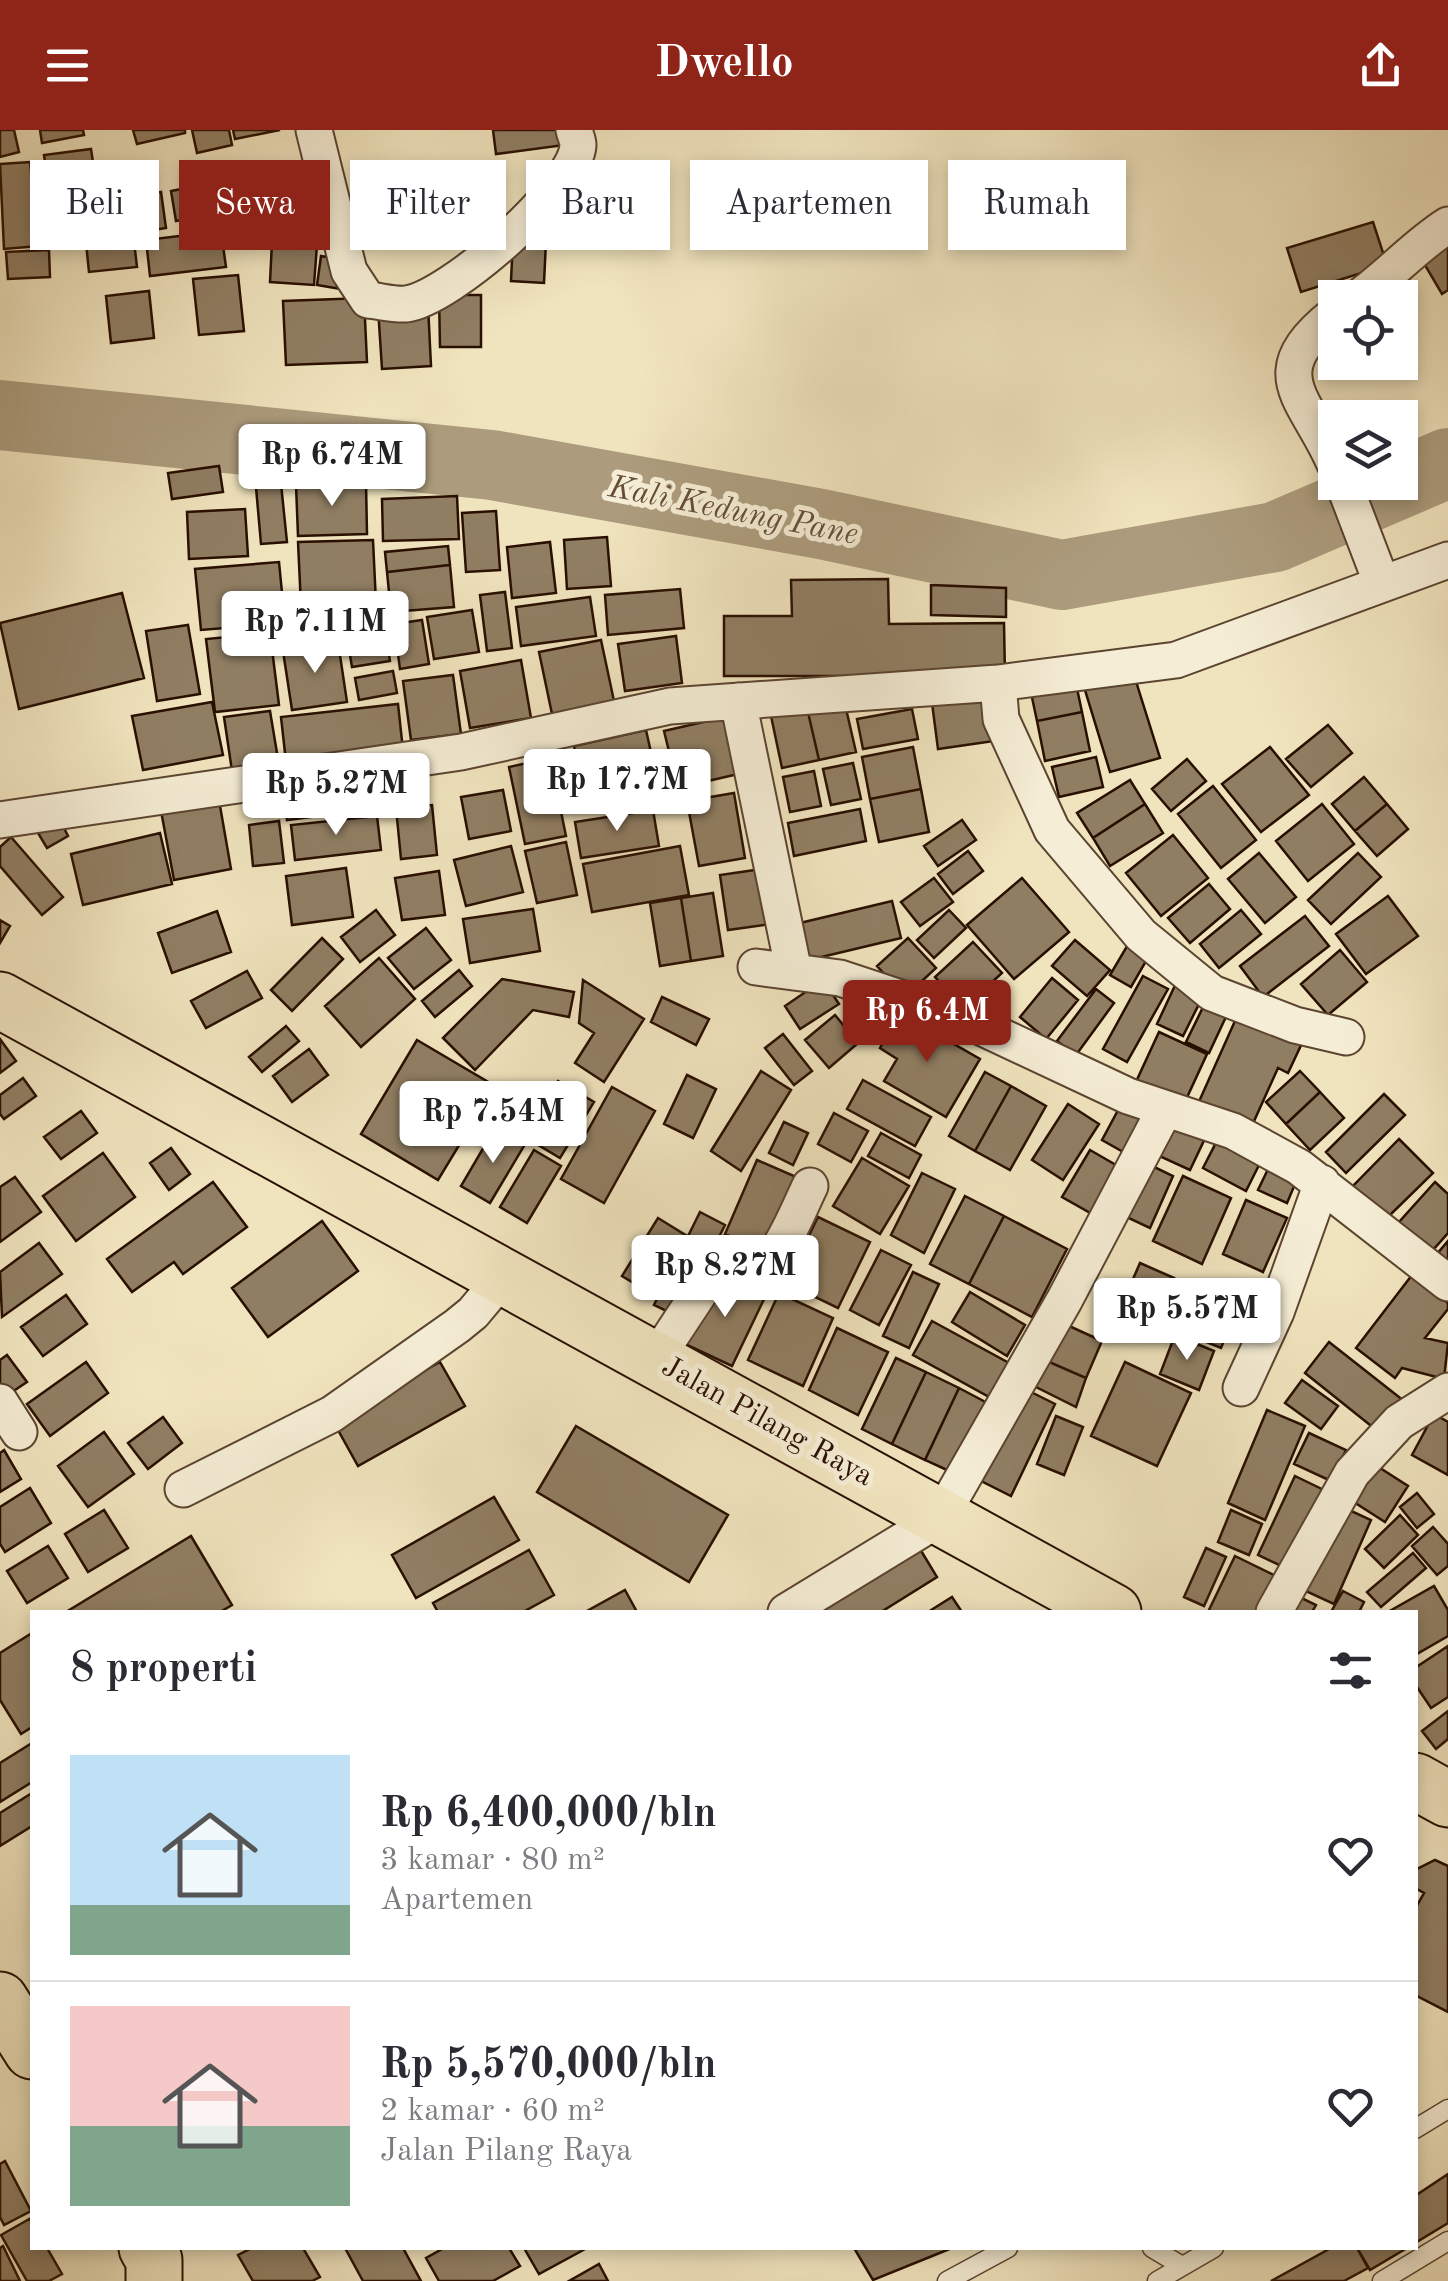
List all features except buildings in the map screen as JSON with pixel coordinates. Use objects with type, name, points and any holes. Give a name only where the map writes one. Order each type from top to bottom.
[{"type":"highway","name":"Jalan Pilang Raya","points":[[2,1003],[1109,1610]]},
{"type":"highway","points":[[1418,1783],[1448,1799]]},
{"type":"highway","points":[[0,2000],[30,2047]]},
{"type":"highway","points":[[0,2038],[30,2058]]},
{"type":"street","points":[[314,130],[349,270],[368,300],[408,304],[466,276],[534,210],[564,178],[578,146],[574,130]]},
{"type":"street","points":[[1383,280],[1420,243],[1448,225]]},
{"type":"street","points":[[1318,330],[1302,346],[1292,370],[1304,410],[1318,433]]},
{"type":"street","points":[[1351,500],[1382,584]]},
{"type":"street","points":[[0,820],[461,752],[670,706],[998,684],[1176,660],[1448,560]]},
{"type":"street","points":[[998,684],[1001,719],[1052,830],[1141,935],[1212,993],[1295,1025],[1346,1037]]},
{"type":"street","points":[[738,701],[794,972]]},
{"type":"street","points":[[756,968],[840,978],[964,1019],[1128,1096],[1233,1132],[1322,1183],[1448,1283]]},
{"type":"street","points":[[789,1610],[940,1518],[1064,1299],[1164,1108]]},
{"type":"street","points":[[1240,1388],[1276,1312],[1322,1183]]},
{"type":"street","points":[[654,1360],[712,1275],[727,1269],[759,1269],[772,1260],[810,1186]]},
{"type":"street","points":[[182,1489],[332,1414],[457,1326],[504,1276]]},
{"type":"street","points":[[1275,1610],[1352,1473],[1399,1422],[1448,1391]]},
{"type":"street","points":[[0,1402],[20,1432]]},
{"type":"lane","points":[[1418,2127],[1448,2109]]},
{"type":"lane","points":[[1382,2281],[1448,2241]]},
{"type":"lane","points":[[948,2281],[1004,2250]]},
{"type":"lane","points":[[1155,2250],[1182,2266]]},
{"type":"lane","points":[[1157,2281],[1210,2250]]},
{"type":"waterway","name":"Kali Kedung Pane","points":[[0,415],[492,465],[821,524],[1062,575],[1275,537],[1448,463]]}]
